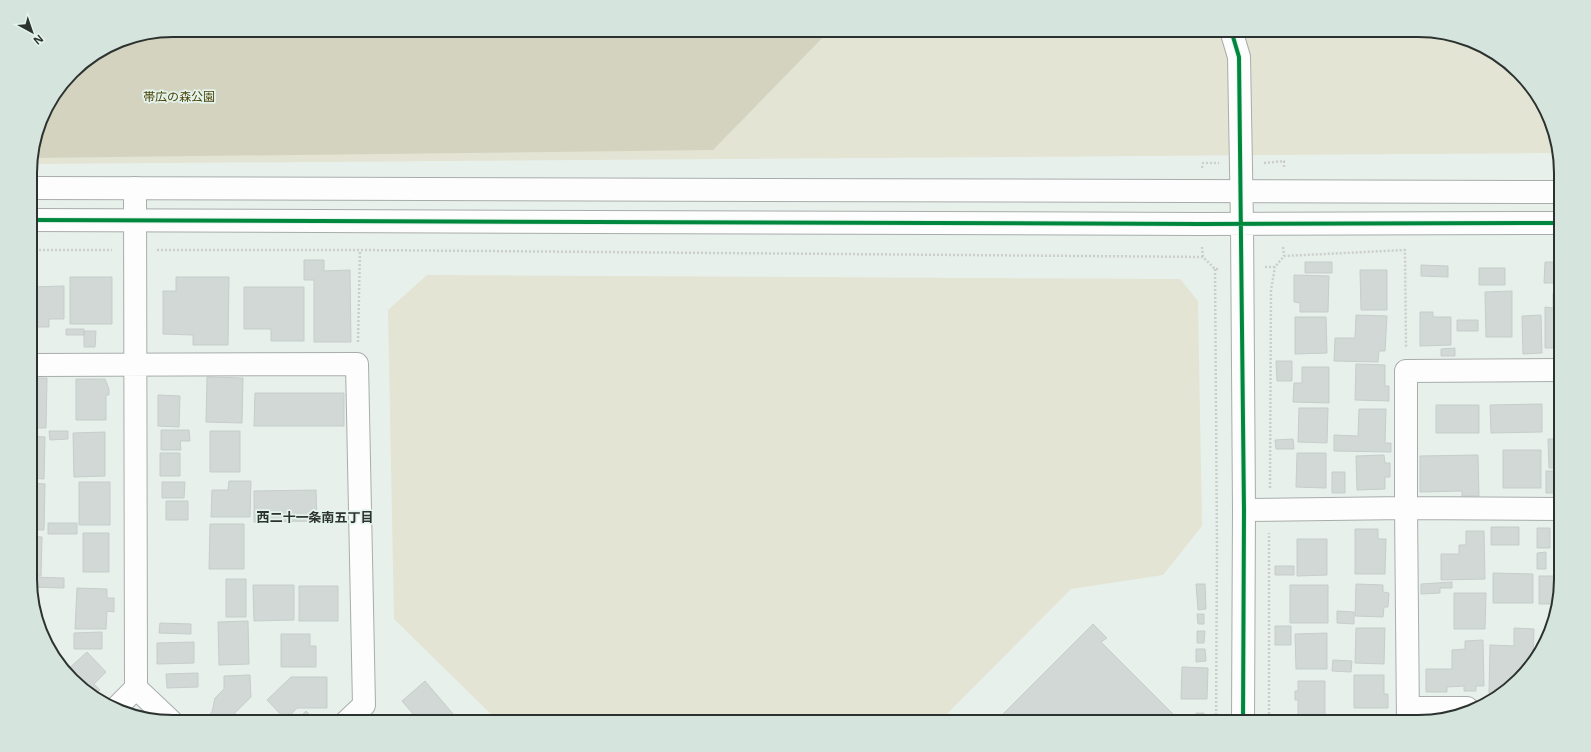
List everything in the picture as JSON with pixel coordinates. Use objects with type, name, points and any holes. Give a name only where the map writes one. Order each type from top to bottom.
[{"type":"street","points":[[1233,37],[1239,57],[1242,192],[1244,510],[1243,715]]},
{"type":"street","points":[[37,188],[1554,192]]},
{"type":"street","points":[[120,704],[136,688],[135,188]]},
{"type":"street","points":[[37,220],[1242,224],[1554,223]]},
{"type":"street","points":[[37,365],[357,364],[364,704],[353,715]]},
{"type":"street","points":[[1455,709],[1408,715],[1406,371],[1554,370]]},
{"type":"street","points":[[1244,510],[1406,508],[1554,509]]},
{"type":"street","points":[[136,688],[165,715]]},
{"type":"path","points":[[37,250],[360,250],[1203,257]]},
{"type":"path","points":[[357,364],[360,250]]},
{"type":"path","points":[[1242,266],[1275,267],[1284,256],[1405,250],[1406,371]]},
{"type":"path","points":[[1214,270],[1217,550],[1216,715]]},
{"type":"green space","name":"帯広の森公園","points":[[173,37],[1436,38],[1470,47],[1486,55],[1501,65],[1514,77],[1526,90],[1536,105],[1544,121],[1553,153],[37,164],[47,121],[65,90],[83,71],[97,60],[121,47],[155,38]]},
{"type":"green space","points":[[823,37],[713,150],[38,158],[47,121],[60,97],[77,77],[97,60],[121,47],[155,38]]},
{"type":"green space","points":[[427,275],[1180,279],[1198,301],[1202,526],[1163,575],[1071,589],[946,715],[492,715],[394,619],[388,310]]},
{"type":"building","points":[[304,260],[324,260],[324,271],[350,270],[351,342],[314,342],[314,280],[304,280]]},
{"type":"building","points":[[1305,262],[1332,262],[1332,273],[1305,273]]},
{"type":"building","points":[[1545,262],[1554,262],[1554,283],[1544,283]]},
{"type":"building","points":[[1421,265],[1448,266],[1448,277],[1421,276]]},
{"type":"building","points":[[1479,268],[1505,268],[1505,285],[1479,285]]},
{"type":"building","points":[[1360,270],[1387,270],[1387,310],[1361,310]]},
{"type":"building","points":[[1294,275],[1329,276],[1328,312],[1300,312],[1300,303],[1294,302]]},
{"type":"building","points":[[70,277],[112,277],[112,324],[70,324]]},
{"type":"building","points":[[176,277],[229,277],[228,345],[193,345],[193,335],[163,334],[163,291],[176,291]]},
{"type":"building","points":[[64,286],[64,319],[49,319],[49,327],[37,327],[37,287]]},
{"type":"building","points":[[244,287],[304,287],[304,341],[271,341],[271,329],[244,329]]},
{"type":"building","points":[[1512,291],[1512,337],[1486,337],[1485,292]]},
{"type":"building","points":[[1554,293],[1554,348],[1545,348],[1545,307],[1553,308]]},
{"type":"building","points":[[1420,312],[1433,312],[1433,317],[1451,317],[1451,345],[1420,346]]},
{"type":"building","points":[[1356,315],[1387,316],[1385,351],[1379,351],[1378,362],[1334,361],[1335,338],[1355,338]]},
{"type":"building","points":[[1541,315],[1542,353],[1523,354],[1522,316]]},
{"type":"building","points":[[1295,317],[1326,317],[1327,353],[1295,354]]},
{"type":"building","points":[[1457,320],[1478,320],[1478,331],[1457,331]]},
{"type":"building","points":[[66,329],[84,329],[84,335],[66,335]]},
{"type":"building","points":[[84,331],[96,331],[95,347],[84,347]]},
{"type":"building","points":[[1455,348],[1455,356],[1441,356],[1441,349]]},
{"type":"building","points":[[1276,361],[1292,361],[1292,381],[1277,381]]},
{"type":"building","points":[[1356,364],[1385,365],[1385,386],[1389,386],[1389,401],[1355,400]]},
{"type":"building","points":[[1302,367],[1329,367],[1329,403],[1293,402],[1294,383],[1302,383]]},
{"type":"building","points":[[207,377],[243,378],[242,423],[206,422]]},
{"type":"building","points":[[37,378],[47,378],[46,428],[37,428]]},
{"type":"building","points":[[76,379],[105,379],[109,389],[109,395],[106,395],[106,420],[76,420]]},
{"type":"building","points":[[255,393],[344,393],[344,426],[254,426]]},
{"type":"building","points":[[158,395],[180,396],[179,427],[158,426]]},
{"type":"building","points":[[1542,404],[1542,432],[1491,433],[1490,405]]},
{"type":"building","points":[[1436,405],[1479,405],[1479,433],[1436,433]]},
{"type":"building","points":[[1299,408],[1328,408],[1327,443],[1298,442]]},
{"type":"building","points":[[1359,409],[1386,409],[1385,443],[1391,443],[1391,452],[1334,451],[1334,435],[1358,436]]},
{"type":"building","points":[[161,430],[189,430],[190,441],[180,441],[181,450],[161,450]]},
{"type":"building","points":[[49,431],[68,431],[68,439],[50,440]]},
{"type":"building","points":[[210,431],[240,431],[240,472],[210,472]]},
{"type":"building","points":[[105,432],[105,476],[74,477],[73,433]]},
{"type":"building","points":[[37,436],[45,437],[44,479],[37,478]]},
{"type":"building","points":[[1293,439],[1294,449],[1276,449],[1275,440]]},
{"type":"building","points":[[1548,439],[1554,439],[1554,468],[1549,468]]},
{"type":"building","points":[[1503,450],[1541,450],[1541,488],[1503,488]]},
{"type":"building","points":[[160,453],[180,453],[180,476],[160,476]]},
{"type":"building","points":[[1297,453],[1326,453],[1326,488],[1296,487]]},
{"type":"building","points":[[1384,455],[1385,463],[1390,463],[1390,477],[1385,477],[1385,489],[1357,490],[1356,456]]},
{"type":"building","points":[[1478,455],[1479,496],[1462,496],[1462,491],[1420,492],[1420,456]]},
{"type":"building","points":[[1546,471],[1554,471],[1554,493],[1546,493]]},
{"type":"building","points":[[1332,472],[1345,472],[1345,493],[1332,493]]},
{"type":"building","points":[[229,481],[251,481],[250,517],[211,517],[212,490],[228,490]]},
{"type":"building","points":[[79,482],[110,482],[110,525],[79,525]]},
{"type":"building","points":[[162,482],[185,482],[184,498],[162,498]]},
{"type":"building","points":[[37,483],[45,484],[44,530],[37,530]]},
{"type":"building","points":[[316,490],[317,521],[254,522],[254,491]]},
{"type":"building","points":[[166,501],[188,501],[188,520],[166,520]]},
{"type":"building","points":[[48,523],[77,523],[77,534],[48,534]]},
{"type":"building","points":[[210,524],[244,524],[244,569],[209,569]]},
{"type":"building","points":[[1491,527],[1519,527],[1519,545],[1491,545]]},
{"type":"building","points":[[1537,528],[1550,528],[1550,548],[1537,548]]},
{"type":"building","points":[[1355,529],[1378,529],[1378,539],[1386,539],[1385,574],[1355,574]]},
{"type":"building","points":[[1466,531],[1484,531],[1485,579],[1441,580],[1441,554],[1459,554],[1459,545],[1466,545]]},
{"type":"building","points":[[83,533],[109,533],[109,572],[83,572]]},
{"type":"building","points":[[37,537],[42,537],[41,576],[37,576]]},
{"type":"building","points":[[1297,539],[1327,539],[1327,575],[1297,576]]},
{"type":"building","points":[[1546,552],[1546,569],[1537,569],[1537,553]]},
{"type":"building","points":[[1275,566],[1294,566],[1294,575],[1275,575]]},
{"type":"building","points":[[1493,573],[1533,574],[1533,603],[1493,603]]},
{"type":"building","points":[[1539,576],[1554,576],[1551,604],[1539,604]]},
{"type":"building","points":[[37,577],[64,578],[64,588],[37,587]]},
{"type":"building","points":[[226,579],[246,579],[246,617],[226,617]]},
{"type":"building","points":[[1452,582],[1452,588],[1440,588],[1440,593],[1421,594],[1421,584]]},
{"type":"building","points":[[1196,584],[1205,584],[1206,609],[1198,610]]},
{"type":"building","points":[[1356,584],[1383,585],[1383,592],[1389,593],[1388,607],[1384,607],[1383,617],[1355,616]]},
{"type":"building","points":[[253,585],[294,585],[294,620],[254,621]]},
{"type":"building","points":[[1290,585],[1328,585],[1328,623],[1290,623]]},
{"type":"building","points":[[299,586],[338,586],[338,621],[299,621]]},
{"type":"building","points":[[77,588],[107,589],[107,598],[114,598],[114,612],[107,611],[106,629],[75,629]]},
{"type":"building","points":[[1454,593],[1486,593],[1485,629],[1454,629]]},
{"type":"building","points":[[1337,611],[1354,612],[1354,624],[1337,623]]},
{"type":"building","points":[[1197,614],[1204,614],[1204,624],[1198,624]]},
{"type":"building","points":[[248,621],[249,664],[219,665],[218,622]]},
{"type":"building","points":[[160,623],[191,624],[191,634],[159,633]]},
{"type":"building","points":[[1093,624],[1107,638],[1101,642],[1174,715],[1002,715]]},
{"type":"building","points":[[1275,626],[1291,626],[1291,645],[1275,645]]},
{"type":"building","points":[[1356,628],[1385,628],[1384,664],[1355,663]]},
{"type":"building","points":[[1514,628],[1534,629],[1533,651],[1526,662],[1501,687],[1492,693],[1489,693],[1490,645],[1514,646]]},
{"type":"building","points":[[1197,631],[1205,631],[1204,643],[1197,643]]},
{"type":"building","points":[[102,632],[102,649],[74,649],[74,633]]},
{"type":"building","points":[[1327,633],[1327,669],[1296,669],[1295,634]]},
{"type":"building","points":[[281,634],[310,634],[310,646],[316,646],[316,667],[281,667]]},
{"type":"building","points":[[1483,640],[1484,686],[1476,686],[1476,691],[1464,691],[1464,686],[1447,687],[1447,692],[1426,692],[1426,669],[1452,669],[1452,650],[1465,649],[1465,641]]},
{"type":"building","points":[[194,642],[194,663],[157,664],[157,643]]},
{"type":"building","points":[[1196,649],[1205,649],[1206,661],[1196,662]]},
{"type":"building","points":[[87,652],[106,672],[94,684],[100,690],[98,692],[90,687],[70,667]]},
{"type":"building","points":[[1333,660],[1352,661],[1351,672],[1332,671]]},
{"type":"building","points":[[1182,667],[1208,668],[1207,699],[1181,699]]},
{"type":"building","points":[[198,673],[198,687],[167,688],[166,674]]},
{"type":"building","points":[[250,675],[251,697],[233,715],[209,715],[212,712],[215,698],[224,689],[224,676]]},
{"type":"building","points":[[1354,675],[1384,675],[1384,694],[1388,694],[1388,708],[1354,708]]},
{"type":"building","points":[[291,677],[327,677],[327,708],[297,708],[291,715],[281,715],[267,700]]},
{"type":"building","points":[[425,681],[454,715],[414,715],[402,701]]},
{"type":"building","points":[[1298,681],[1325,681],[1325,715],[1298,715],[1298,700],[1295,700],[1295,691],[1298,691]]},
{"type":"building","points":[[306,711],[310,715],[302,715]]},
{"type":"building","points":[[1196,713],[1204,713],[1204,715],[1196,715]]},
{"type":"cycle path","points":[[1233,37],[1239,57],[1244,510],[1243,715]]},
{"type":"cycle path","points":[[37,220],[1201,224],[1554,223]]},
{"type":"district","name":"西二十一条南五丁目","points":[[315,517]]}]
